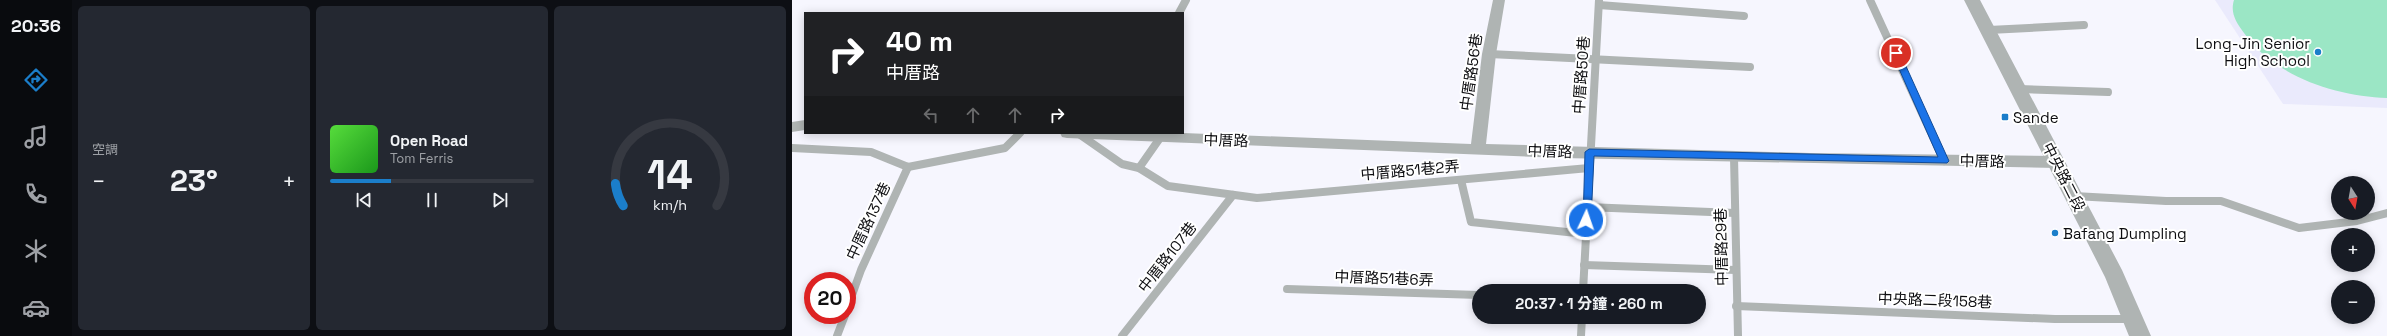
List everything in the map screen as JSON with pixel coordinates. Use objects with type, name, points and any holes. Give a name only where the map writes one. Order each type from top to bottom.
[{"type":"street","name":"中厝路56巷","points":[[1478,149],[1488,54],[1499,0]]},
{"type":"street","name":"中央路二段","points":[[1972,0],[1989,30],[2115,276],[2136,327]]},
{"type":"street","points":[[792,127],[804,125]]},
{"type":"street","name":"中厝路","points":[[1094,134],[1160,138],[1734,157],[2056,162]]},
{"type":"lane","points":[[1180,12],[1186,0]]},
{"type":"lane","points":[[1870,0],[1944,161]]},
{"type":"lane","points":[[1599,2],[1744,16]]},
{"type":"lane","name":"中厝路50巷","points":[[1583,284],[1594,60],[1599,2]]},
{"type":"lane","points":[[1989,30],[2084,25]]},
{"type":"lane","points":[[1488,54],[1750,67]]},
{"type":"lane","points":[[2019,89],[2108,92]]},
{"type":"lane","points":[[792,148],[871,152],[908,167],[1005,148],[1019,134]]},
{"type":"lane","name":"中厝路51巷2弄","points":[[1075,134],[1122,164],[1139,168],[1168,186],[1257,198],[1589,168]]},
{"type":"lane","points":[[1139,168],[1160,138]]},
{"type":"lane","name":"中厝路29巷","points":[[1734,157],[1736,306],[1738,336]]},
{"type":"lane","name":"中厝路137巷","points":[[856,284],[908,167]]},
{"type":"lane","points":[[1461,180],[1471,222],[1586,234]]},
{"type":"lane","name":"中厝路107巷","points":[[1122,336],[1233,195]]},
{"type":"lane","points":[[2074,196],[2166,201],[2221,201],[2300,228],[2358,221],[2387,213]]},
{"type":"lane","points":[[1587,207],[1735,213]]},
{"type":"lane","points":[[1584,265],[1736,270]]},
{"type":"lane","name":"中厝路51巷6弄","points":[[1287,289],[1472,295]]},
{"type":"lane","name":"中央路二段158巷","points":[[1736,306],[2055,319],[2136,327]]},
{"type":"lane","points":[[837,336],[842,324]]},
{"type":"lane","points":[[1581,336],[1582,324]]},
{"type":"shaded area","name":"Long-Jin Senior High School","points":[[2215,0],[2387,0],[2387,108],[2283,104]]},
{"type":"green space","name":"Long-Jin Senior High School","points":[[2234,0],[2387,0],[2387,98],[2348,93],[2328,88],[2289,72],[2272,61],[2257,48],[2244,33],[2234,17]]},
{"type":"place","name":"Long-Jin Senior High School","points":[[2318,52]]},
{"type":"place","name":"Sande","points":[[2005,117]]},
{"type":"place","name":"Bafang Dumpling","points":[[2055,233]]},
{"type":"route","points":[[1586,220],[1589,152],[1734,157],[1944,161],[1896,53]]}]
